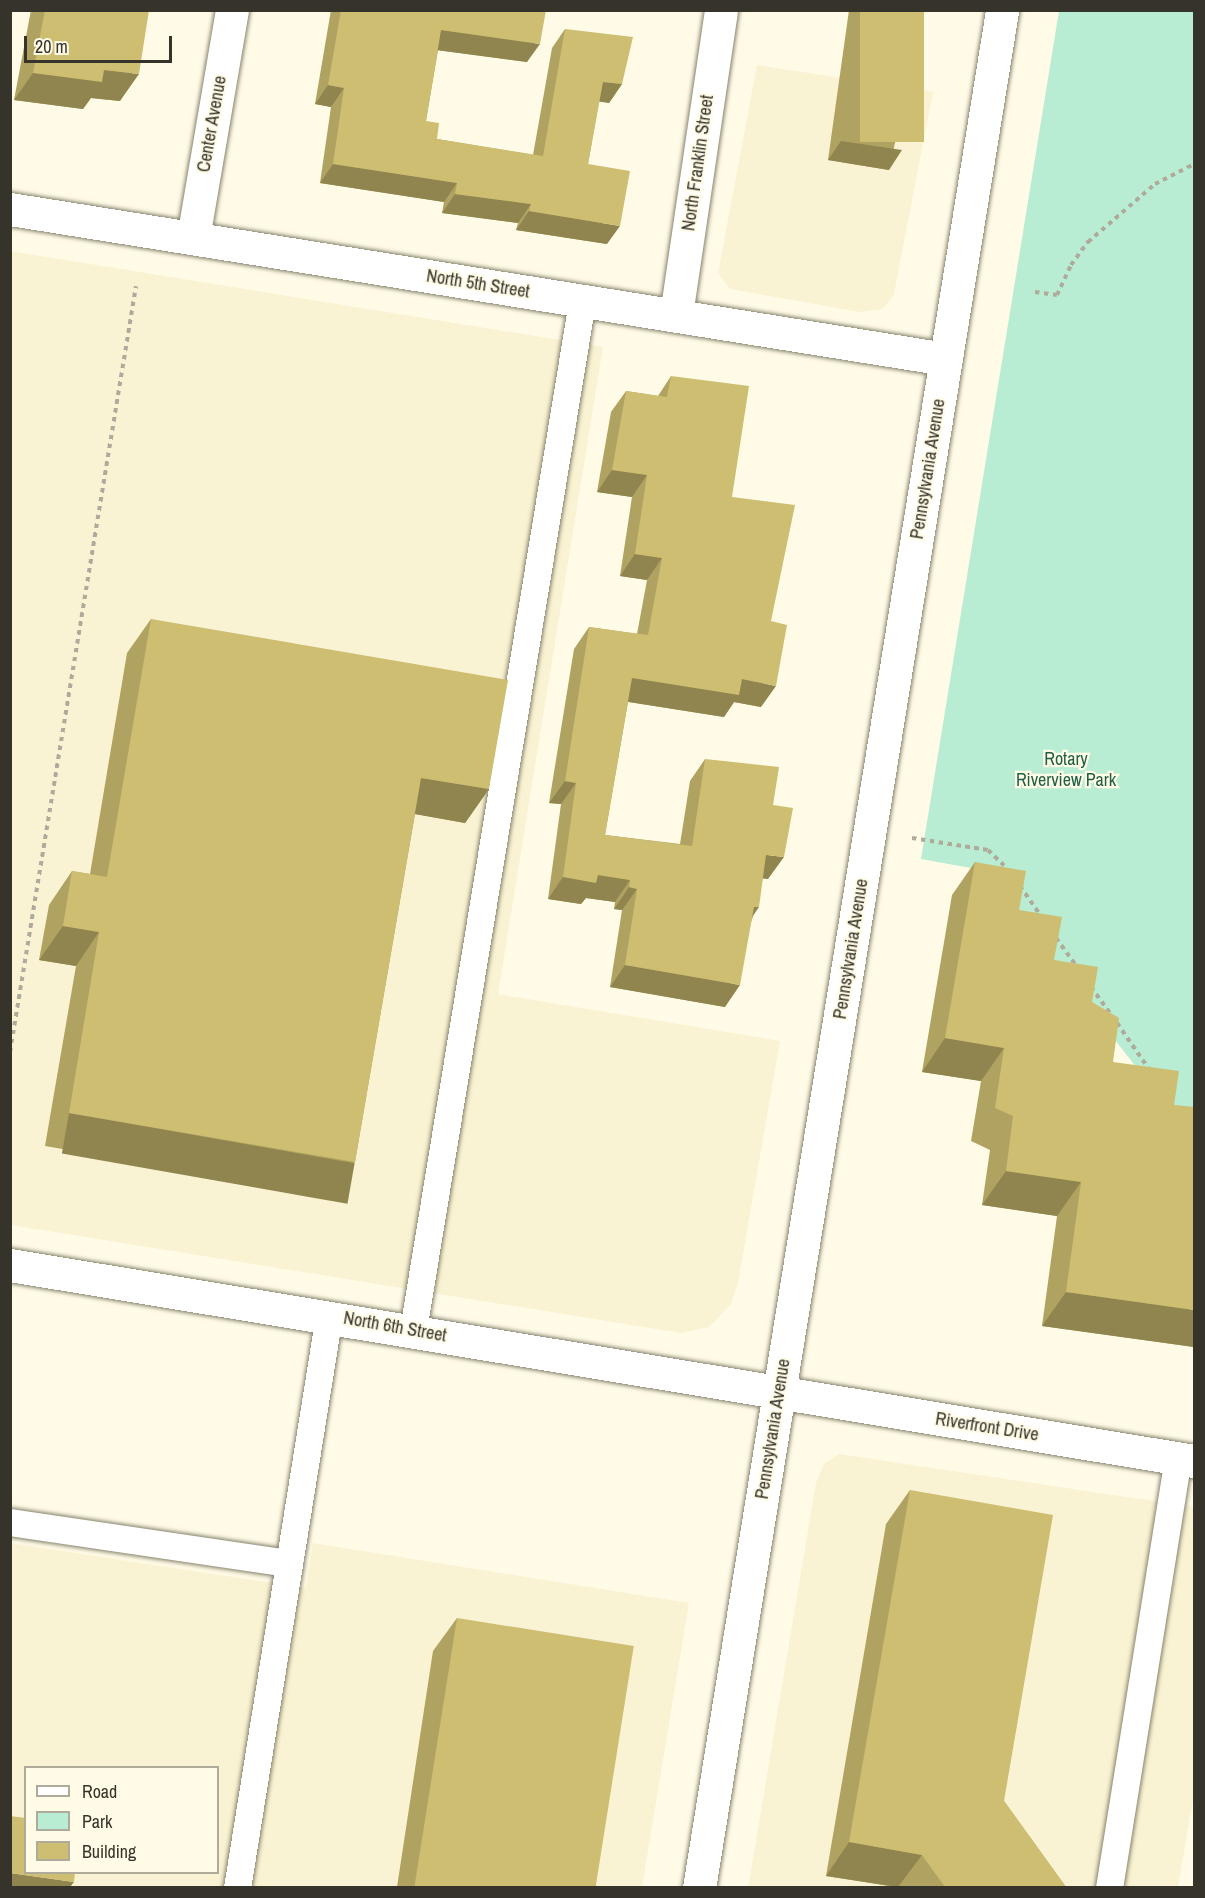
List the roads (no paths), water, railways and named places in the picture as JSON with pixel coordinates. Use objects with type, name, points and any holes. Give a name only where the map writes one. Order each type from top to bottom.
[{"type":"street","name":"Center Avenue","points":[[193,238],[232,10]]},
{"type":"street","name":"North Franklin Street","points":[[676,315],[721,10]]},
{"type":"street","name":"Pennsylvania Avenue","points":[[699,1887],[1002,10]]},
{"type":"street","name":"North 5th Street","points":[[10,209],[945,359]]},
{"type":"street","name":"North 6th Street","points":[[10,1265],[329,1315],[779,1393]]},
{"type":"street","name":"Riverfront Drive","points":[[779,1393],[1186,1460]]},
{"type":"lane","points":[[413,1330],[582,301]]},
{"type":"lane","points":[[237,1887],[329,1315]]},
{"type":"lane","points":[[1109,1887],[1186,1460]]},
{"type":"lane","points":[[10,1522],[289,1563]]},
{"type":"park label","name":"Rotary Riverview Park","points":[[1066,770]]}]
